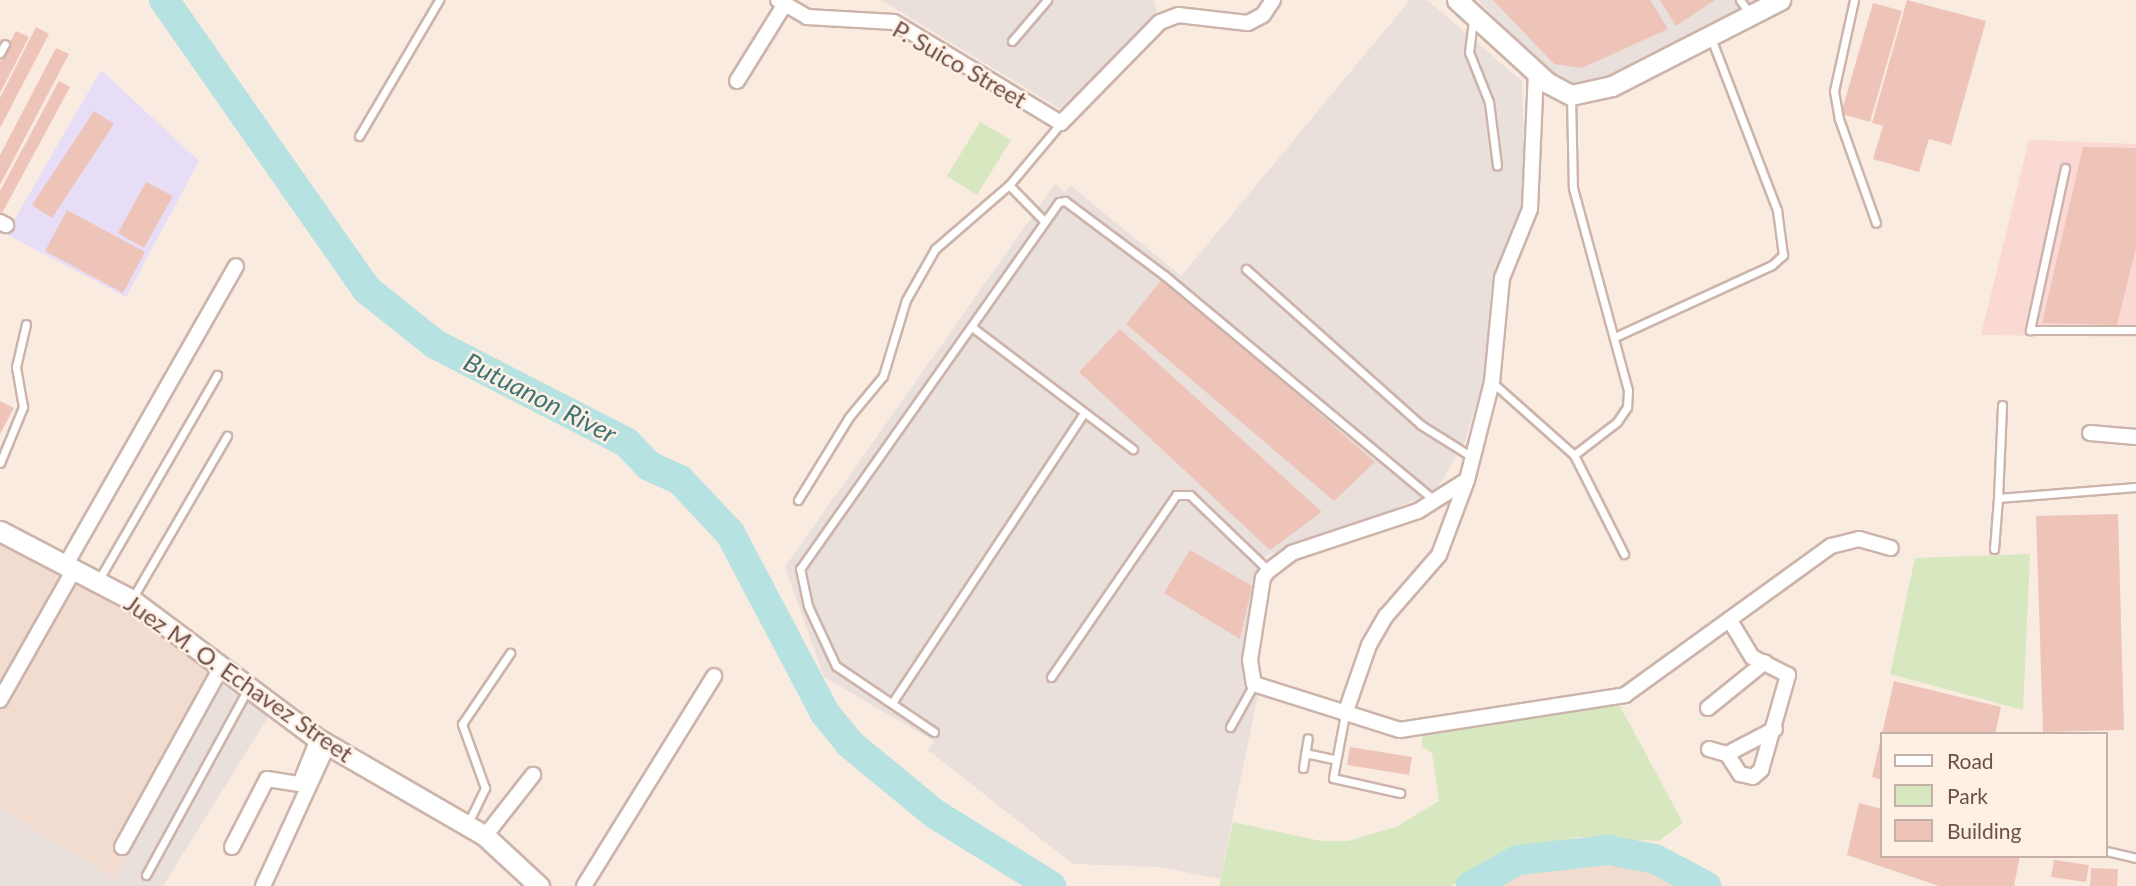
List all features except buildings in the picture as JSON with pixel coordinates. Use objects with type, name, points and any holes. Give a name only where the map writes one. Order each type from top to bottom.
[{"type":"street","points":[[1061,123],[1160,22],[1178,15],[1248,23],[1264,15],[1273,0]]},
{"type":"street","points":[[1457,0],[1535,71],[1571,95],[1612,86],[1710,36],[1745,7],[1780,0]]},
{"type":"street","points":[[737,80],[780,4]]},
{"type":"street","name":"P. Suico Street","points":[[780,4],[807,17],[894,22],[1061,123]]},
{"type":"street","points":[[1345,714],[1369,645],[1386,616],[1439,555],[1467,480],[1492,382],[1502,278],[1530,209],[1535,71]]},
{"type":"street","points":[[0,700],[236,266]]},
{"type":"street","points":[[2090,433],[2136,437]]},
{"type":"street","points":[[1467,480],[1436,502],[1342,541],[1292,553],[1269,571],[1263,578],[1250,660],[1254,684],[1345,714],[1410,729],[1625,695],[1831,546],[1859,539],[1891,548]]},
{"type":"street","name":"Juez M. O. Echavez Street","points":[[1,533],[132,600],[323,742],[485,836],[539,886]]},
{"type":"street","points":[[1709,749],[1727,754],[1740,774],[1753,777],[1768,758],[1788,675],[1752,657],[1729,619]]},
{"type":"street","points":[[1708,708],[1765,662]]},
{"type":"street","points":[[122,847],[222,666]]},
{"type":"street","points":[[584,886],[714,676]]},
{"type":"street","points":[[1727,754],[1775,729]]},
{"type":"street","points":[[232,847],[267,779],[300,784],[323,742]]},
{"type":"street","points":[[263,886],[323,742]]},
{"type":"street","points":[[485,836],[533,775]]},
{"type":"lane","points":[[359,135],[439,0]]},
{"type":"lane","points":[[1012,41],[1047,0]]},
{"type":"lane","points":[[1854,0],[1834,91],[1839,119],[1876,223]]},
{"type":"lane","points":[[1474,17],[1469,52],[1489,102],[1497,165]]},
{"type":"lane","points":[[1617,336],[1772,265],[1783,255],[1777,210],[1710,36]]},
{"type":"lane","points":[[0,53],[5,44]]},
{"type":"lane","points":[[1571,95],[1573,188],[1617,336],[1627,407],[1574,455]]},
{"type":"lane","points":[[798,499],[849,417],[883,376],[906,300],[934,249],[1009,185],[1061,123]]},
{"type":"lane","points":[[2065,168],[2030,330],[2136,330]]},
{"type":"lane","points":[[1009,185],[1042,220]]},
{"type":"lane","points":[[934,732],[835,666],[808,606],[800,569],[972,327],[1042,220],[1065,201],[1164,275],[1436,502]]},
{"type":"lane","points":[[1246,269],[1421,425],[1473,457]]},
{"type":"lane","points":[[0,463],[23,407],[16,367],[26,324]]},
{"type":"lane","points":[[972,327],[1133,449]]},
{"type":"lane","points":[[97,582],[217,375]]},
{"type":"lane","points":[[1492,382],[1574,455],[1624,554]]},
{"type":"lane","points":[[1994,549],[2002,405]]},
{"type":"lane","points":[[892,704],[1084,413]]},
{"type":"lane","points":[[132,600],[227,436]]},
{"type":"lane","points":[[1998,498],[2136,487]]},
{"type":"lane","points":[[1051,677],[1176,495],[1190,495],[1269,571]]},
{"type":"lane","points":[[466,827],[485,788],[461,724],[510,653]]},
{"type":"lane","points":[[1230,727],[1254,684]]},
{"type":"lane","points":[[146,874],[249,687]]},
{"type":"lane","points":[[1345,714],[1334,760],[1333,778],[1400,793]]},
{"type":"lane","points":[[1303,768],[1308,738]]},
{"type":"lane","points":[[1305,753],[1334,760]]},
{"type":"lane","points":[[2108,851],[2136,858]]},
{"type":"shaded area","points":[[881,0],[1154,0],[1157,12],[1062,110]]},
{"type":"shaded area","points":[[1410,0],[1427,0],[1522,81],[1525,197],[1491,289],[1485,375],[1465,441],[1436,491],[1325,538],[1265,556],[1244,687],[1258,694],[1220,879],[1161,867],[1073,864],[928,750],[934,741],[824,677],[785,567],[1055,184],[1064,192],[1071,186],[1181,276]]},
{"type":"shaded area","points":[[1478,0],[1760,0],[1598,85],[1569,86],[1548,74]]},
{"type":"shaded area","points":[[101,70],[199,161],[126,297],[6,234]]},
{"type":"shaded area","points":[[2029,140],[2136,144],[2136,337],[1981,335]]},
{"type":"shaded area","points":[[0,537],[74,567],[221,677],[115,879],[0,808]]},
{"type":"shaded area","points":[[221,677],[271,712],[163,886],[0,886],[0,808],[115,879]]},
{"type":"shaded area","points":[[1581,865],[1656,867],[1686,886],[1497,886],[1536,869]]},
{"type":"green space","points":[[980,122],[1011,140],[977,195],[947,176]]},
{"type":"green space","points":[[2030,554],[2023,710],[1890,674],[1915,558]]},
{"type":"green space","points":[[1620,706],[1683,823],[1659,841],[1578,837],[1511,852],[1451,886],[1219,886],[1233,822],[1321,841],[1348,841],[1396,827],[1439,801],[1432,753],[1422,747],[1422,737],[1431,731],[1582,707]]},
{"type":"waterway","name":"Butuanon River","points":[[164,0],[366,289],[435,344],[626,442],[649,466],[680,480],[730,533],[825,713],[850,744],[935,814],[1051,886]]},
{"type":"waterway","name":"Butuanon River","points":[[1471,886],[1518,860],[1608,850],[1655,859],[1706,886]]}]
